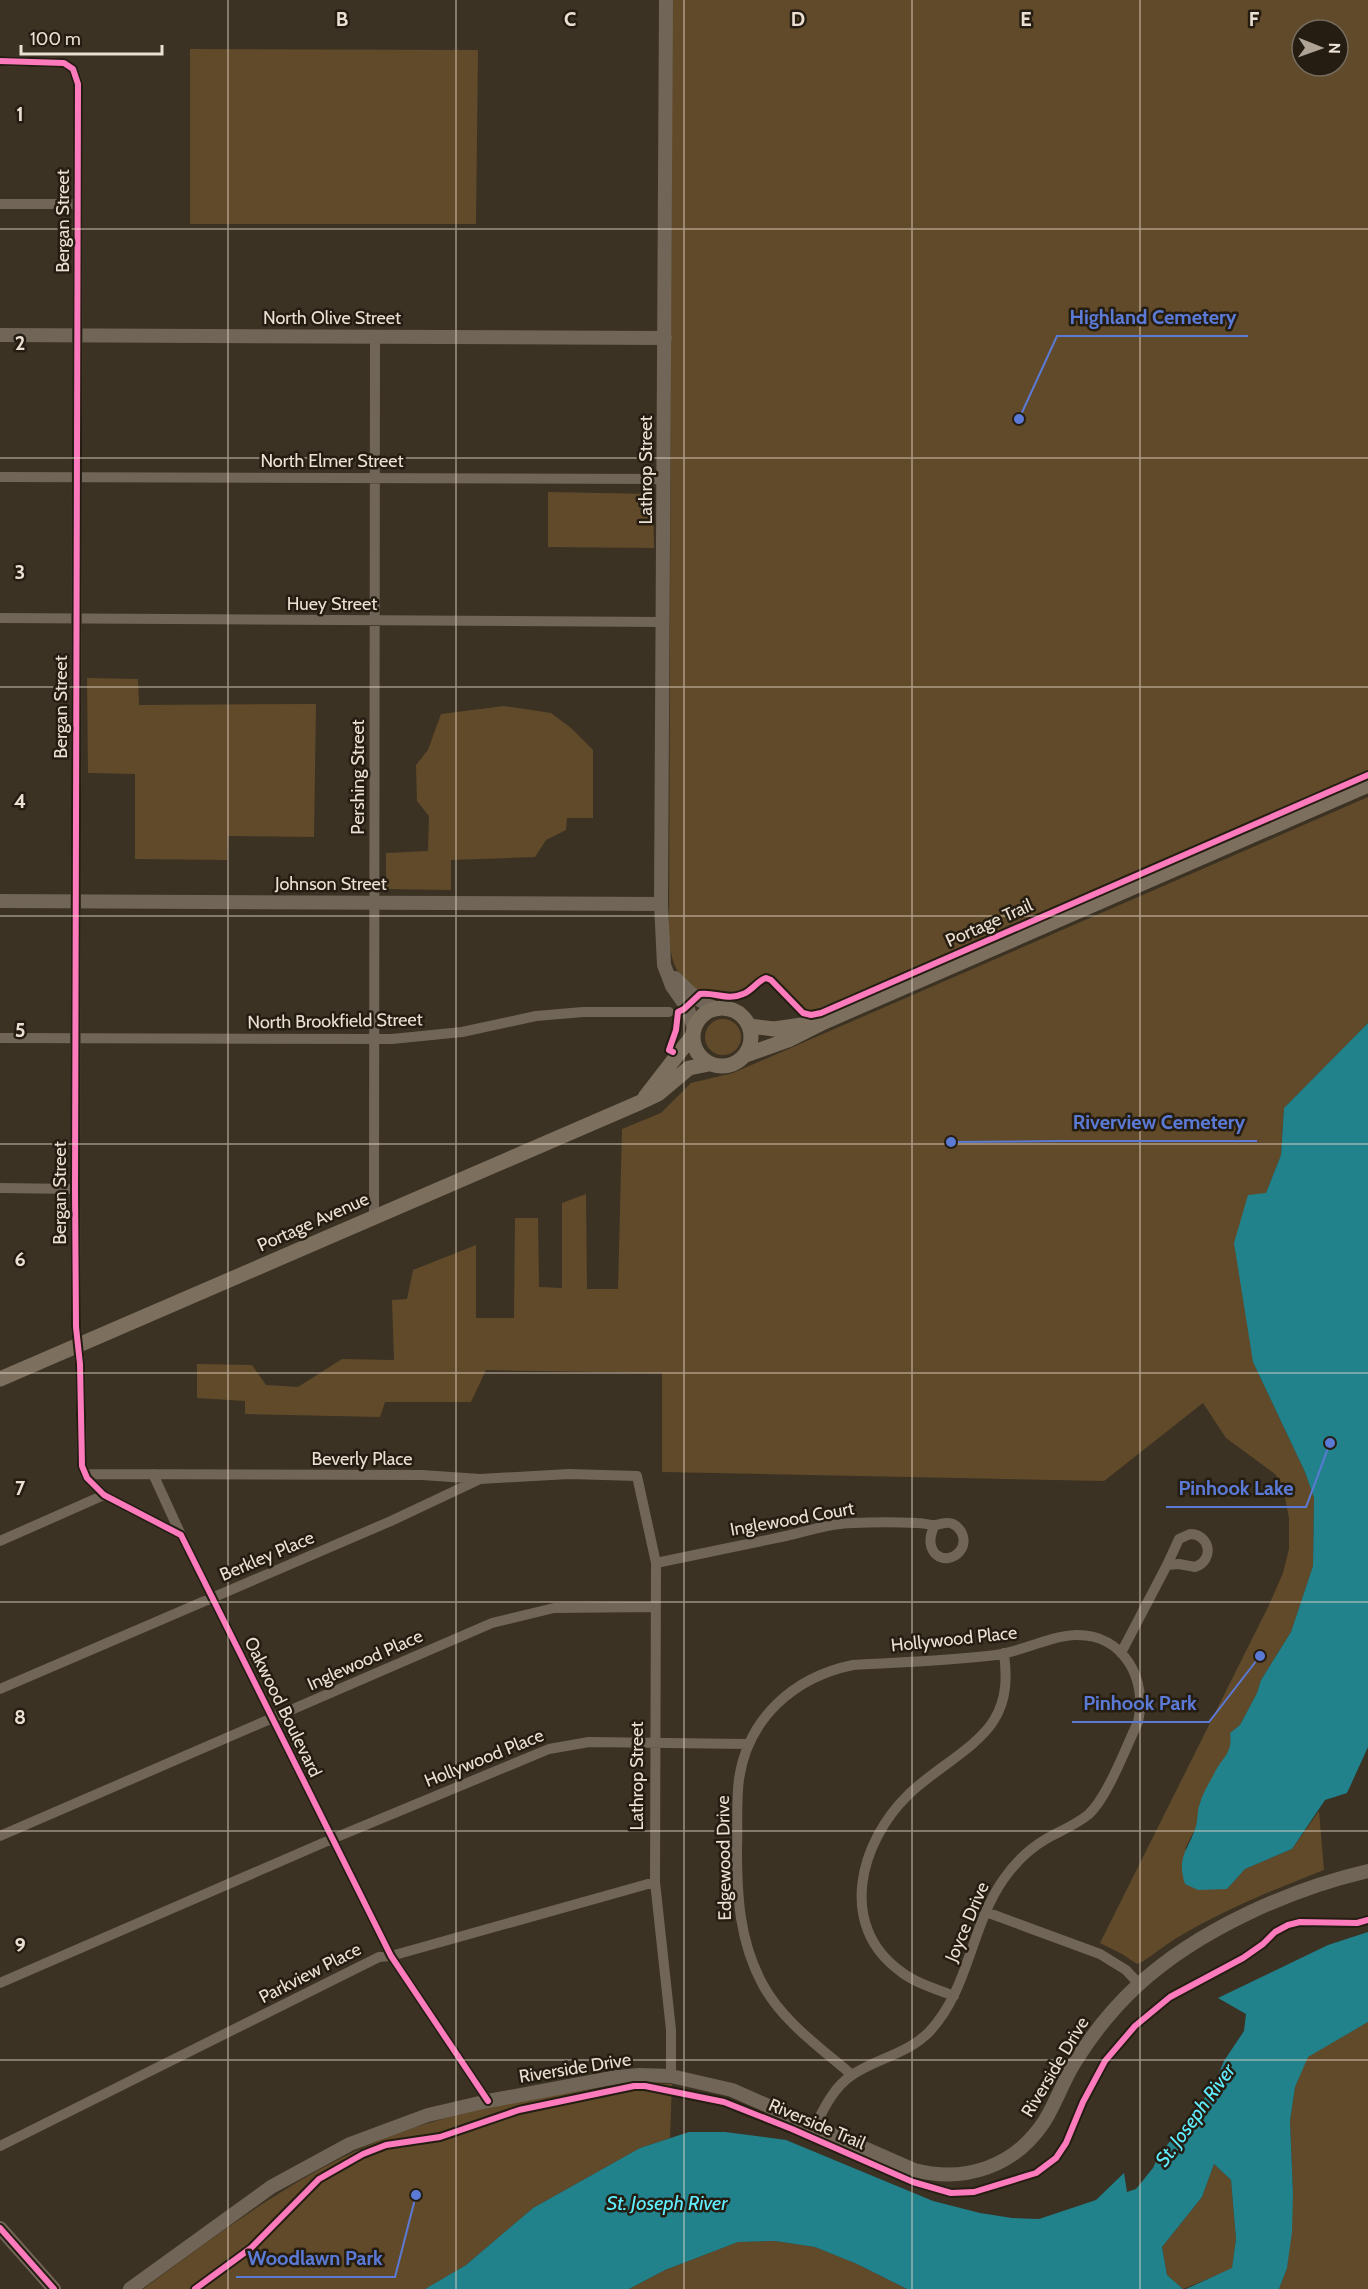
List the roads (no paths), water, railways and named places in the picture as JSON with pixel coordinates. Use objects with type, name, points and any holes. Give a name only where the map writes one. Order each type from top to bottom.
[{"type":"main road","points":[[746,1055],[750,1047],[749,1026],[745,1018],[735,1011],[716,1009],[702,1016],[693,1032],[699,1054],[709,1064],[725,1065],[788,1040],[824,1022],[1368,785]]},
{"type":"main road","points":[[749,1026],[774,1029],[824,1022]]},
{"type":"main road","name":"Portage Avenue","points":[[641,1102],[693,1032]]},
{"type":"main road","name":"Portage Avenue","points":[[0,1378],[641,1102],[666,1088],[680,1073],[689,1068],[709,1064]]},
{"type":"street","name":"Lathrop Street","points":[[666,0],[661,904],[664,965],[672,986],[688,1009],[693,1032]]},
{"type":"street","name":"Bergan Street","points":[[0,61],[64,63],[73,69],[78,84],[75,1189],[78,1345]]},
{"type":"street","points":[[0,204],[78,204]]},
{"type":"street","name":"North Olive Street","points":[[0,335],[664,338]]},
{"type":"street","name":"Pershing Street","points":[[374,1216],[375,337]]},
{"type":"street","name":"North Elmer Street","points":[[0,477],[664,479]]},
{"type":"street","name":"Huey Street","points":[[0,618],[664,622]]},
{"type":"street","name":"Johnson Street","points":[[0,901],[661,904]]},
{"type":"street","name":"Lathrop Street","points":[[663,941],[668,962],[676,980],[696,998],[716,1009]]},
{"type":"street","name":"North Brookfield Street","points":[[0,1038],[374,1040],[439,1036],[545,1015],[669,1012]]},
{"type":"street","points":[[0,1188],[75,1189]]},
{"type":"street","points":[[78,1345],[80,1458],[85,1474],[104,1495],[181,1535]]},
{"type":"street","name":"Beverly Place","points":[[85,1474],[422,1475],[480,1479],[569,1474],[638,1476]]},
{"type":"street","points":[[153,1474],[181,1535]]},
{"type":"street","name":"Lathrop Street","points":[[638,1476],[656,1563],[655,1882],[671,2030],[670,2076]]},
{"type":"street","name":"Berkley Place","points":[[0,1689],[391,1521],[480,1479]]},
{"type":"street","points":[[0,1542],[104,1495]]},
{"type":"street","name":"Inglewood Court","points":[[656,1563],[841,1524],[920,1523],[935,1525]]},
{"type":"street","name":"Oakwood Boulevard","points":[[181,1535],[391,1956],[488,2101]]},
{"type":"street","points":[[1121,1653],[1167,1565]]},
{"type":"street","name":"Inglewood Place","points":[[0,1836],[501,1620],[554,1608],[656,1607]]},
{"type":"street","name":"Hollywood Place","points":[[0,1983],[332,1839],[549,1749],[589,1742],[748,1744],[775,1705],[801,1684],[826,1672],[853,1665],[1004,1653],[1076,1635],[1101,1640],[1121,1653]]},
{"type":"street","points":[[954,1996],[913,1979],[895,1967],[880,1952],[866,1925],[862,1909],[863,1873],[877,1838],[900,1804],[923,1781],[982,1735],[996,1718],[1005,1694],[1004,1653]]},
{"type":"street","name":"Joyce Drive","points":[[815,2126],[829,2100],[852,2075],[899,2054],[929,2032],[954,1996],[992,1897],[1004,1878],[1028,1851],[1045,1839],[1080,1821],[1101,1797],[1138,1722],[1141,1710],[1142,1697],[1136,1676],[1121,1653]]},
{"type":"street","name":"Edgewood Drive","points":[[748,1744],[738,1791],[737,1863],[738,1904],[747,1947],[764,1986],[780,2009],[852,2075]]},
{"type":"street","name":"Riverside Drive","points":[[130,2289],[271,2187],[350,2144],[428,2115],[488,2101],[617,2077],[670,2076],[732,2090],[914,2170],[931,2175],[963,2175],[998,2164],[1012,2157],[1036,2133],[1075,2062],[1108,2016],[1139,1984],[1170,1959],[1216,1931],[1281,1899],[1319,1884],[1368,1871]]},
{"type":"street","name":"Parkview Place","points":[[0,2146],[379,1957],[391,1956],[655,1882]]},
{"type":"street","points":[[986,1912],[1100,1954],[1126,1970],[1139,1984]]},
{"type":"street","points":[[0,2228],[54,2289]]},
{"type":"water","points":[[1368,1023],[1368,1747],[1347,1793],[1325,1800],[1292,1849],[1245,1869],[1227,1889],[1198,1890],[1185,1884],[1182,1866],[1184,1854],[1196,1826],[1201,1799],[1228,1751],[1230,1733],[1240,1725],[1257,1693],[1261,1680],[1291,1632],[1313,1566],[1314,1498],[1305,1472],[1253,1362],[1234,1243],[1248,1195],[1266,1193],[1281,1155],[1284,1108]]},
{"type":"water","name":"St. Joseph River","points":[[1368,1932],[1368,2022],[1308,2057],[1295,2087],[1290,2121],[1292,2232],[1287,2268],[1279,2289],[1186,2289],[1232,2268],[1236,2239],[1231,2180],[1214,2164],[1202,2197],[1162,2247],[1167,2275],[1183,2289],[907,2289],[857,2264],[815,2247],[775,2241],[738,2242],[665,2270],[629,2289],[425,2289],[466,2265],[533,2208],[640,2148],[689,2132],[725,2132],[786,2140],[933,2201],[980,2213],[1012,2218],[1039,2219],[1096,2200],[1124,2173],[1127,2192],[1136,2189],[1171,2140],[1183,2132],[1214,2085],[1224,2061],[1244,2031],[1246,2014],[1218,1998],[1328,1945]]},
{"type":"place","name":"Highland Cemetery","points":[[1019,419]]},
{"type":"place","name":"Riverview Cemetery","points":[[951,1142]]},
{"type":"place","name":"Pinhook Lake","points":[[1330,1443]]},
{"type":"place","name":"Pinhook Park","points":[[1260,1656]]},
{"type":"place","name":"Woodlawn Park","points":[[416,2195]]}]
